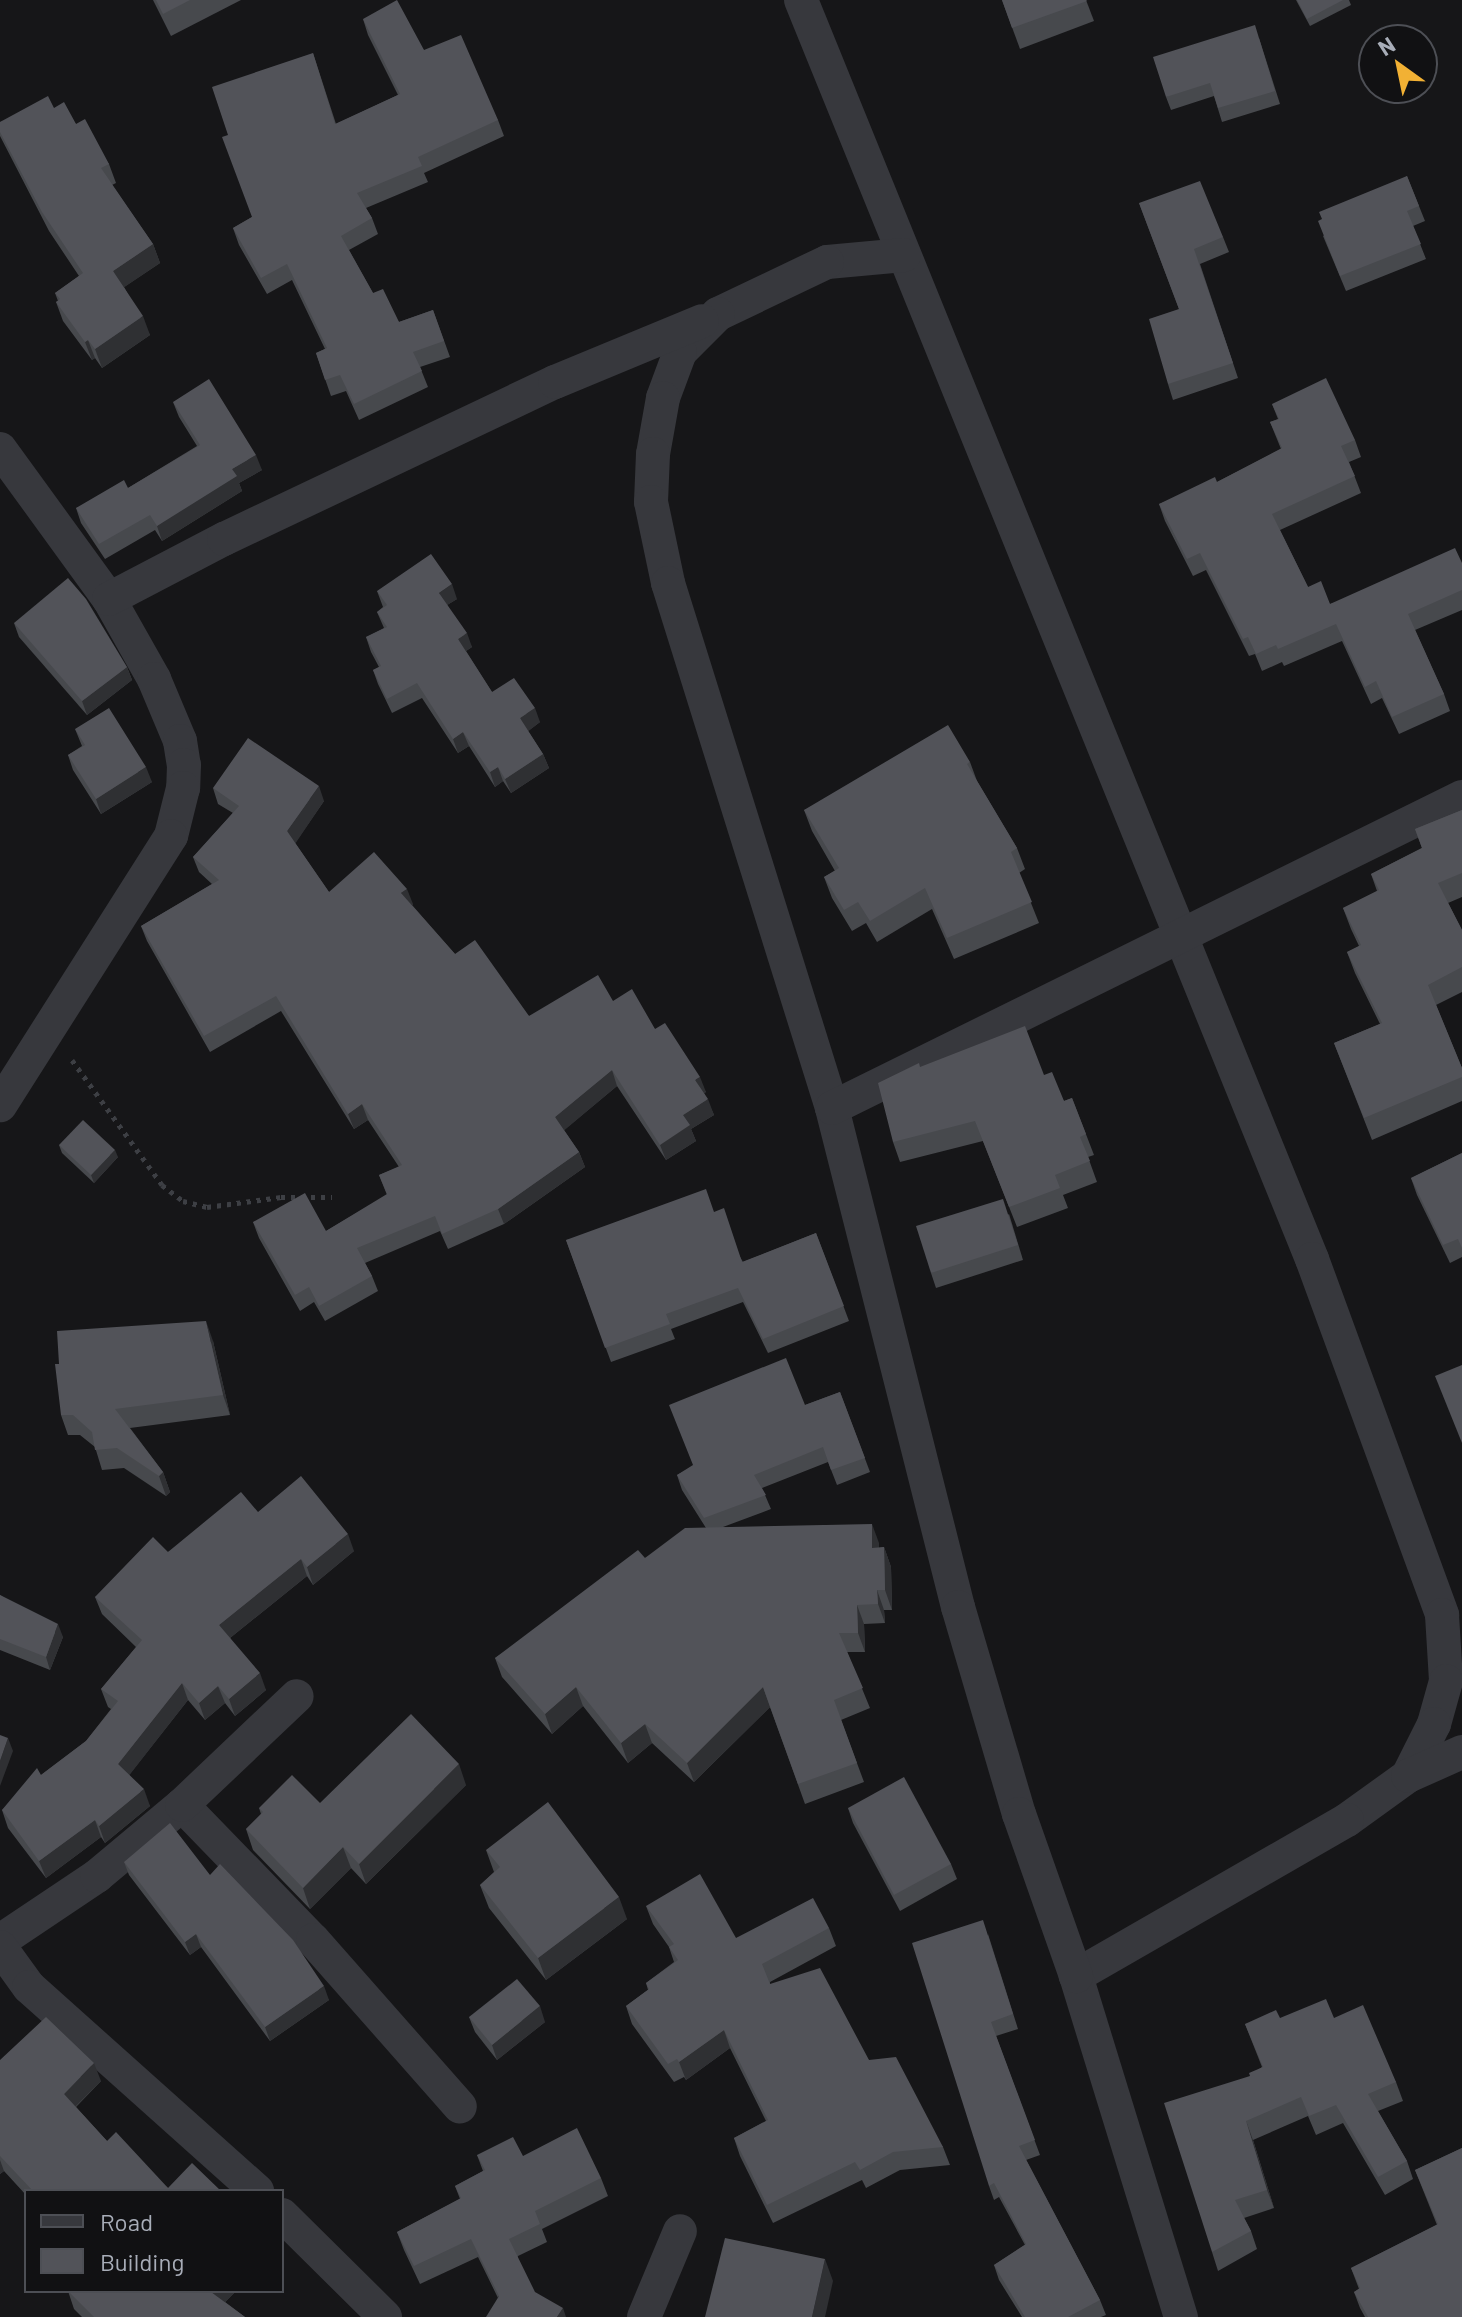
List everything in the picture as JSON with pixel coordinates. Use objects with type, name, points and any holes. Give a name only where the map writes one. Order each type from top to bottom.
[{"type":"street","points":[[801,0],[1312,1259],[1442,1615],[1446,1681],[1434,1724],[1408,1776]]},
{"type":"street","points":[[109,599],[224,539],[555,382],[718,314],[827,262],[904,255]]},
{"type":"street","points":[[718,314],[680,352],[663,398],[653,454],[651,502],[676,612],[832,1108],[958,1607],[1019,1814],[1076,1976],[1181,2317]]},
{"type":"street","points":[[0,449],[109,599],[154,679],[180,741],[183,788],[171,836],[0,1105]]},
{"type":"street","points":[[832,1108],[1462,797]]},
{"type":"street","points":[[0,1941],[97,1876],[182,1805],[297,1696]]},
{"type":"street","points":[[1076,1976],[1347,1820],[1408,1776],[1462,1752]]},
{"type":"street","points":[[182,1805],[304,1931],[460,2107]]},
{"type":"street","points":[[0,1947],[29,1987],[255,2189]]},
{"type":"street","points":[[284,2217],[385,2317]]},
{"type":"street","points":[[644,2317],[680,2231]]},
{"type":"path","points":[[49,1031],[162,1185],[183,1201],[207,1207],[281,1197],[332,1197]]},
{"type":"building","points":[[156,0],[190,0],[163,14]]},
{"type":"building","points":[[397,0],[424,50],[461,35],[498,120],[418,157],[422,166],[357,193],[372,218],[341,236],[373,293],[383,289],[399,322],[433,310],[444,341],[413,352],[422,371],[354,404],[340,375],[325,380],[316,353],[327,348],[287,264],[261,278],[233,228],[252,217],[222,137],[228,135],[212,87],[313,53],[335,124],[400,94],[363,19]]},
{"type":"building","points":[[1002,0],[1086,0],[1087,1],[1012,28]]},
{"type":"building","points":[[1297,0],[1343,0],[1307,19]]},
{"type":"building","points":[[1255,25],[1275,91],[1218,108],[1210,83],[1166,97],[1153,57]]},
{"type":"building","points":[[48,96],[54,108],[64,102],[76,124],[85,119],[109,164],[101,168],[153,244],[113,271],[143,316],[95,349],[88,340],[85,342],[56,302],[60,299],[55,293],[83,273],[42,212],[0,132],[0,122]]},
{"type":"building","points":[[1407,176],[1419,206],[1407,211],[1421,244],[1340,276],[1318,221],[1322,219],[1319,212]]},
{"type":"building","points":[[1200,181],[1223,237],[1194,249],[1233,363],[1168,384],[1149,319],[1179,309],[1139,203]]},
{"type":"building","points":[[1326,378],[1355,440],[1341,446],[1355,476],[1272,514],[1308,587],[1321,581],[1330,604],[1455,548],[1462,563],[1462,590],[1408,614],[1444,694],[1392,717],[1376,681],[1365,687],[1336,624],[1278,649],[1276,645],[1256,654],[1248,637],[1243,639],[1200,553],[1187,559],[1159,504],[1215,477],[1217,482],[1282,448],[1270,422],[1279,419],[1272,404]]},
{"type":"building","points":[[209,379],[256,455],[232,469],[237,476],[157,526],[150,515],[99,544],[76,508],[124,480],[128,488],[200,445],[173,402]]},
{"type":"building","points":[[431,554],[452,584],[439,593],[467,633],[458,639],[492,692],[514,678],[535,708],[520,718],[543,754],[505,779],[498,767],[490,772],[463,732],[453,739],[417,683],[387,699],[373,670],[381,666],[366,637],[387,627],[377,612],[387,605],[377,591]]},
{"type":"building","points":[[68,578],[86,599],[127,667],[82,701],[14,623]]},
{"type":"building","points":[[109,708],[146,767],[96,799],[68,755],[85,745],[75,729]]},
{"type":"building","points":[[948,725],[970,762],[967,764],[1017,848],[1011,852],[1032,902],[947,938],[925,888],[870,921],[858,902],[844,910],[824,877],[839,868],[804,810]]},
{"type":"building","points":[[248,738],[319,786],[287,831],[329,892],[374,852],[407,889],[401,893],[455,954],[475,940],[529,1016],[598,975],[613,1001],[632,989],[655,1029],[665,1023],[700,1077],[695,1080],[708,1099],[683,1115],[690,1125],[660,1145],[612,1070],[555,1117],[579,1152],[498,1209],[442,1234],[435,1216],[357,1248],[372,1276],[319,1306],[309,1287],[295,1295],[253,1222],[305,1193],[326,1231],[387,1194],[379,1175],[402,1165],[362,1104],[348,1114],[276,996],[204,1036],[141,926],[219,880],[193,857],[239,806],[213,788]]},
{"type":"building","points":[[1462,810],[1462,873],[1438,883],[1462,930],[1462,967],[1428,985],[1462,1068],[1462,1077],[1364,1118],[1334,1043],[1382,1023],[1347,952],[1361,945],[1343,908],[1379,890],[1371,874],[1422,848],[1415,829]]},
{"type":"building","points":[[1025,1026],[1044,1075],[1052,1072],[1064,1101],[1072,1098],[1086,1134],[1080,1137],[1090,1161],[1055,1175],[1060,1188],[1009,1207],[975,1121],[893,1142],[878,1083],[919,1063],[920,1067]]},
{"type":"building","points":[[83,1120],[115,1150],[91,1175],[59,1145]]},
{"type":"building","points":[[1462,1153],[1462,1248],[1458,1239],[1443,1245],[1411,1178]]},
{"type":"building","points":[[706,1189],[714,1212],[724,1208],[742,1262],[816,1233],[844,1306],[763,1339],[738,1288],[666,1314],[670,1324],[605,1348],[566,1240]]},
{"type":"building","points":[[1003,1199],[1018,1245],[931,1273],[916,1226]]},
{"type":"building","points":[[206,1321],[223,1395],[115,1409],[163,1472],[159,1476],[117,1448],[95,1450],[92,1432],[73,1415],[61,1415],[55,1364],[59,1364],[57,1331]]},
{"type":"building","points":[[786,1358],[805,1405],[840,1392],[865,1458],[831,1470],[823,1447],[754,1475],[766,1495],[704,1518],[677,1475],[693,1465],[669,1405]]},
{"type":"building","points":[[1462,1365],[1462,1443],[1435,1376]]},
{"type":"building","points":[[301,1476],[348,1534],[307,1567],[301,1559],[219,1625],[260,1673],[229,1699],[218,1686],[199,1703],[182,1683],[118,1764],[144,1789],[99,1826],[95,1820],[39,1861],[2,1810],[37,1768],[41,1775],[86,1741],[118,1701],[101,1689],[142,1640],[95,1597],[153,1537],[168,1552],[241,1492],[258,1512]]},
{"type":"building","points":[[872,1524],[872,1548],[884,1547],[885,1590],[877,1590],[878,1604],[857,1605],[858,1633],[839,1633],[863,1688],[834,1700],[857,1763],[798,1784],[763,1687],[687,1763],[645,1724],[621,1743],[576,1687],[545,1714],[495,1658],[638,1550],[645,1558],[685,1528]]},
{"type":"building","points":[[0,1595],[58,1624],[46,1657],[0,1639]]},
{"type":"building","points":[[411,1714],[459,1764],[359,1864],[343,1847],[303,1888],[246,1829],[263,1812],[259,1808],[292,1775],[320,1803]]},
{"type":"building","points":[[0,1735],[8,1738],[0,1761]]},
{"type":"building","points":[[904,1777],[951,1864],[894,1895],[848,1808]]},
{"type":"building","points":[[548,1802],[619,1897],[538,1958],[480,1885],[500,1867],[486,1850]]},
{"type":"building","points":[[170,1823],[210,1875],[220,1864],[293,1940],[324,1986],[265,2027],[196,1934],[185,1942],[124,1862]]},
{"type":"building","points":[[700,1874],[736,1938],[813,1898],[829,1928],[762,1964],[770,1984],[820,1968],[869,2060],[896,2057],[943,2147],[893,2152],[860,2170],[855,2162],[767,2205],[734,2138],[768,2120],[724,2030],[679,2062],[677,2059],[668,2064],[626,2006],[649,1989],[646,1983],[678,1960],[669,1947],[674,1944],[646,1906]]},
{"type":"building","points":[[983,1920],[1013,2014],[991,2022],[1035,2140],[1019,2146],[1100,2300],[1068,2317],[1025,2317],[994,2265],[1026,2244],[994,2183],[989,2186],[912,1943]]},
{"type":"building","points":[[517,1979],[540,2006],[492,2045],[469,2017]]},
{"type":"building","points":[[1326,1999],[1334,2018],[1363,2005],[1396,2082],[1368,2094],[1407,2161],[1378,2177],[1336,2105],[1309,2116],[1301,2097],[1246,2121],[1267,2190],[1235,2200],[1251,2231],[1212,2252],[1164,2103],[1250,2076],[1249,2073],[1263,2067],[1245,2024],[1276,2010],[1280,2018]]},
{"type":"building","points":[[46,2017],[94,2063],[64,2094],[107,2141],[116,2132],[168,2188],[192,2163],[219,2189],[31,2189],[0,2156],[0,2060]]},
{"type":"building","points":[[577,2128],[601,2178],[535,2211],[540,2224],[509,2239],[535,2292],[563,2308],[557,2317],[486,2317],[499,2296],[471,2239],[414,2266],[397,2232],[461,2198],[455,2186],[485,2170],[477,2155],[513,2137],[523,2156]]},
{"type":"building","points":[[1462,2148],[1462,2317],[1368,2317],[1354,2292],[1360,2288],[1351,2268],[1438,2224],[1415,2170]]},
{"type":"building","points":[[725,2238],[825,2259],[812,2317],[705,2317]]},
{"type":"building","points":[[70,2293],[212,2293],[245,2317],[94,2317]]}]
